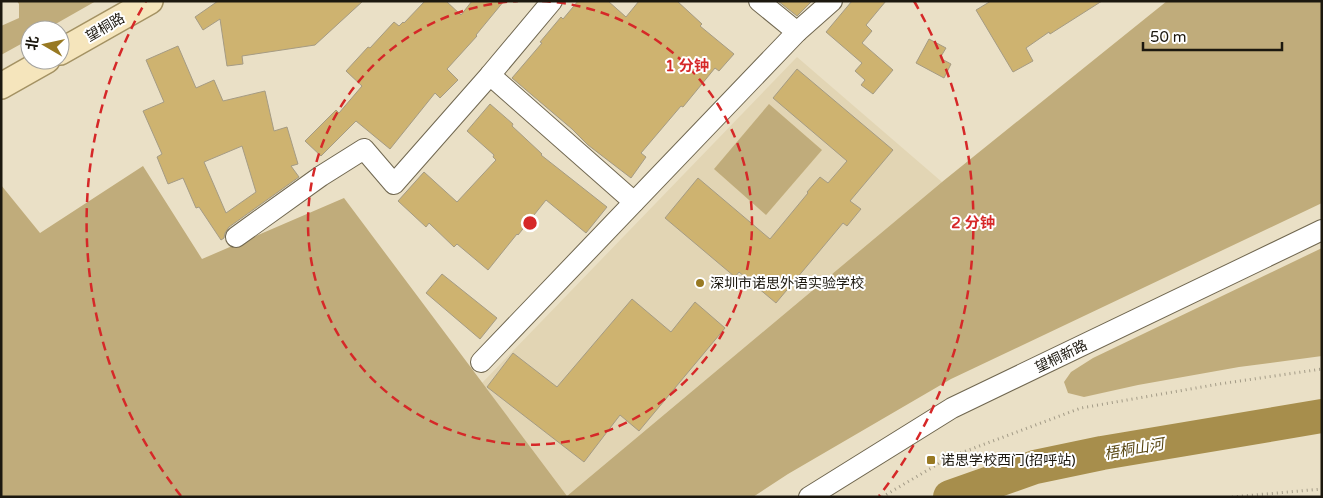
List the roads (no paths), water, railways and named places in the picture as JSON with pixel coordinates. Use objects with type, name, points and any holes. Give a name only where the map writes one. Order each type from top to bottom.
[{"type":"main road","name":"望桐路","points":[[70,46],[150,1]]},
{"type":"main road","points":[[1,86],[29,70]]},
{"type":"street","points":[[236,237],[321,176],[364,149],[394,184],[552,1]]},
{"type":"street","points":[[759,1],[797,32]]},
{"type":"street","points":[[481,362],[797,32],[832,1]]},
{"type":"street","points":[[490,75],[634,202]]},
{"type":"street","name":"望桐新路","points":[[809,497],[952,408],[1322,230]]},
{"type":"waterway","name":"梧桐山河","points":[[950,497],[1035,467],[1102,453],[1322,416]]},
{"type":"place","name":"深圳市诺思外语实验学校","points":[[700,283]]},
{"type":"place","name":"诺思学校西门(招呼站)","points":[[931,460]]}]
